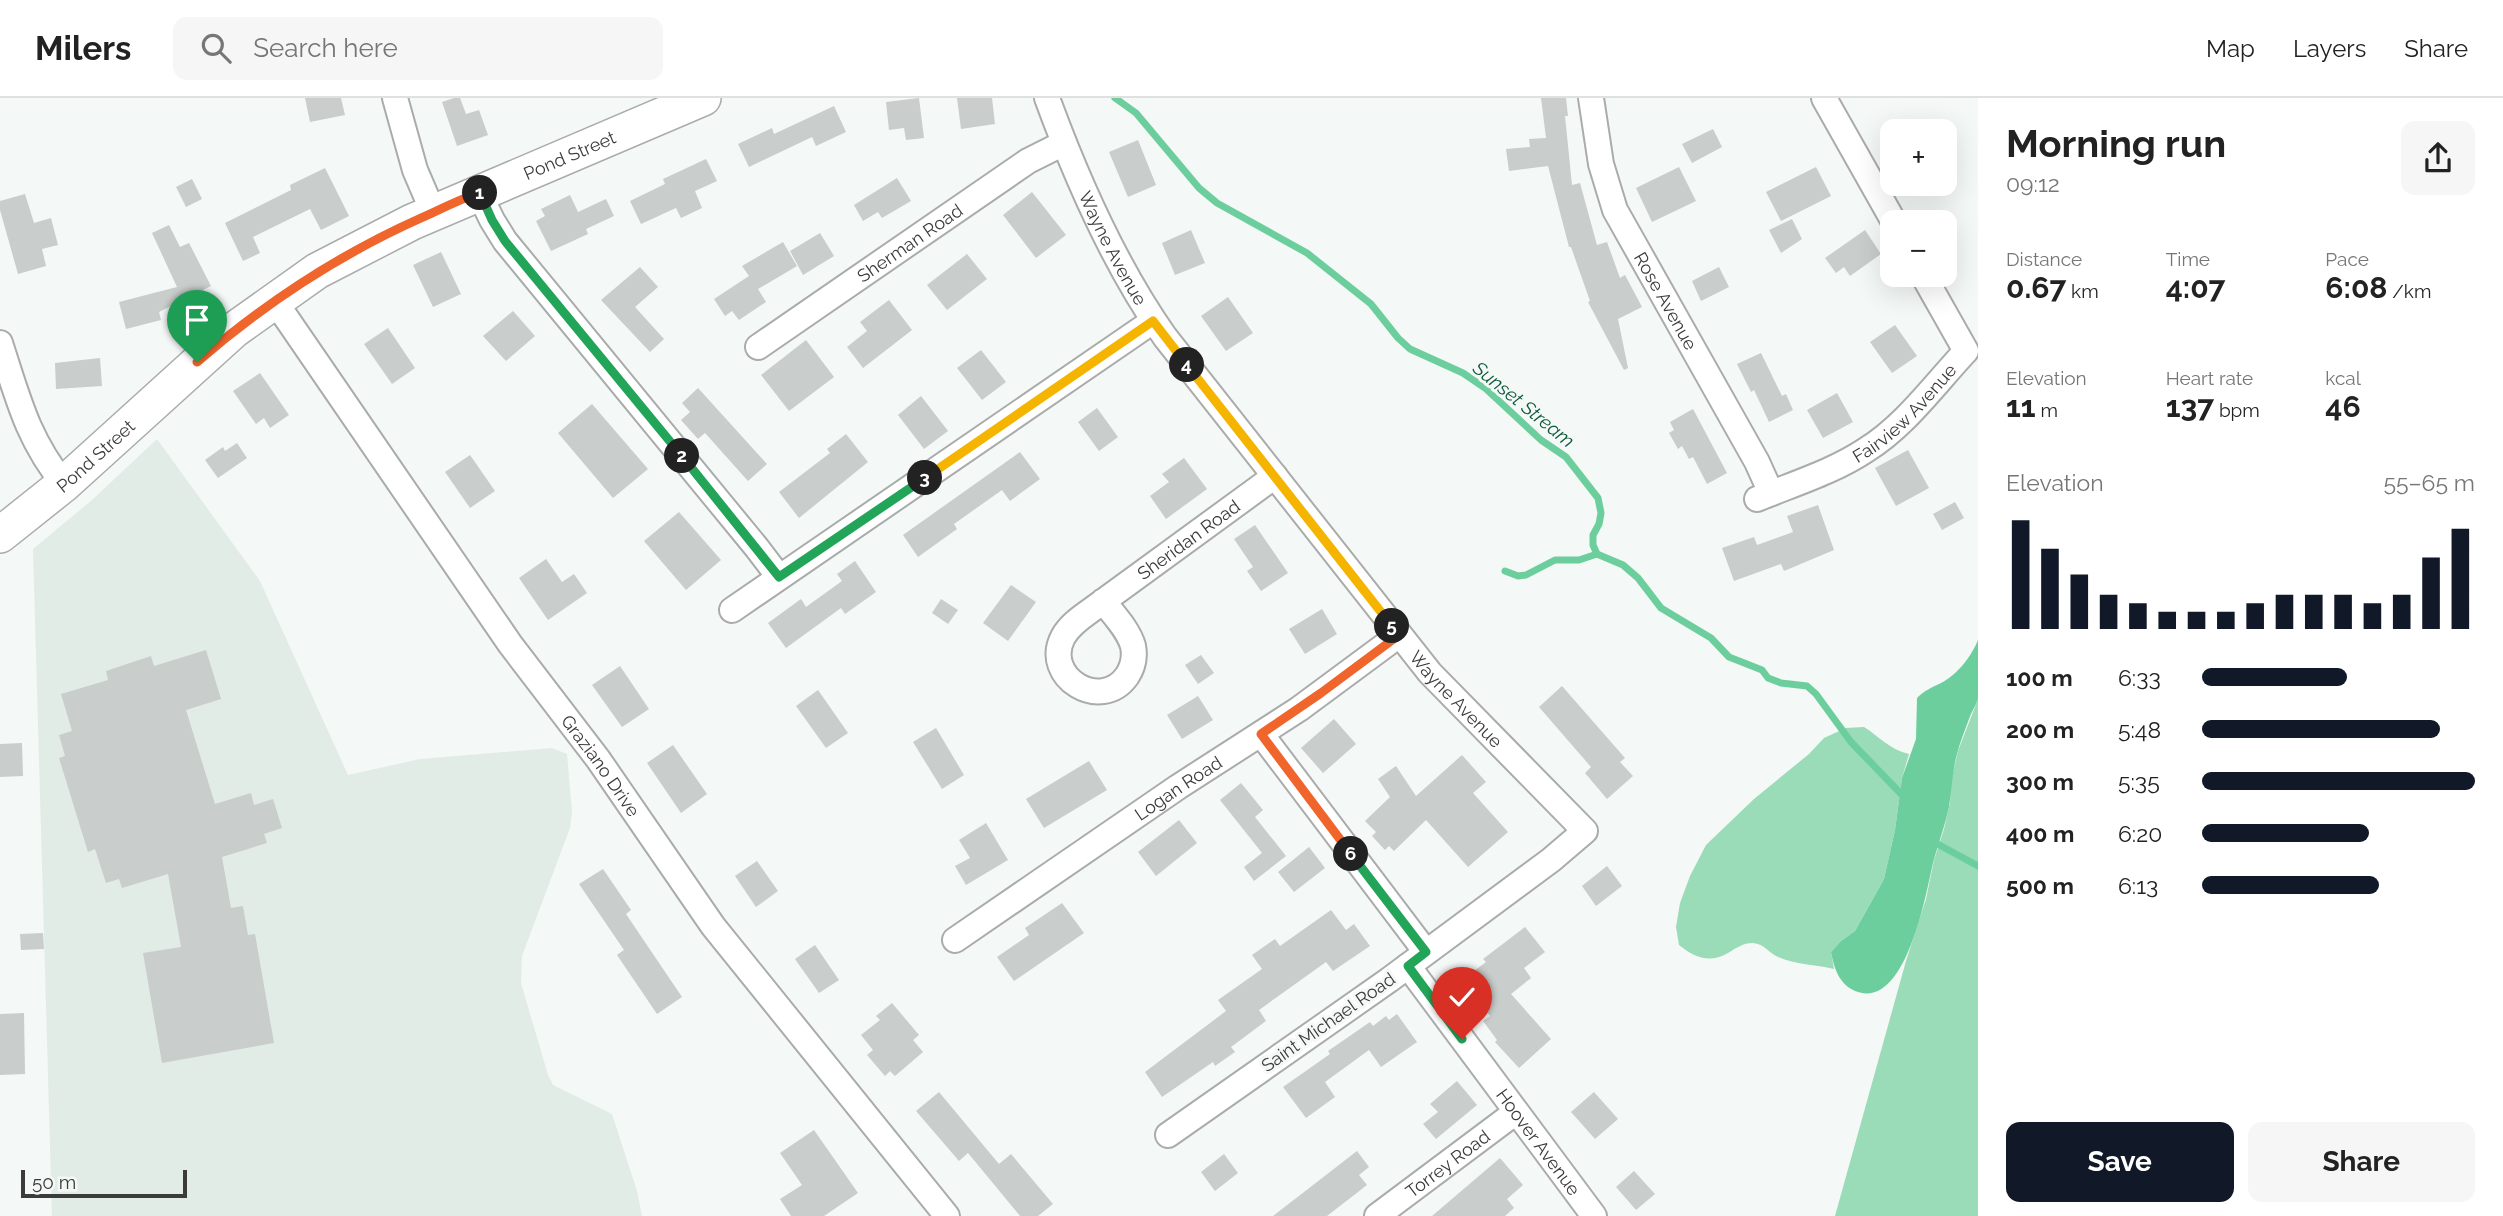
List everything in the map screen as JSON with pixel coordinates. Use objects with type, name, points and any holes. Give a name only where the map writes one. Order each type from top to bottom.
[{"type":"main road","name":"Pond Street","points":[[0,534],[64,484],[206,354],[274,300],[340,258],[433,212],[703,98]]},
{"type":"street","points":[[395,98],[415,170],[433,212]]},
{"type":"street","name":"Wayne Avenue","points":[[1047,98],[1089,200],[1153,321],[1445,691],[1585,831]]},
{"type":"street","name":"Rose Avenue","points":[[1591,98],[1601,164],[1615,210],[1750,450],[1764,496]]},
{"type":"street","points":[[1824,98],[1887,210]]},
{"type":"street","name":"Sherman Road","points":[[758,347],[1028,161],[1064,143]]},
{"type":"street","points":[[479,193],[505,241],[779,577]]},
{"type":"street","name":"Fairview Avenue","points":[[1764,496],[1843,463],[1868,449],[1894,428],[1966,351],[1930,287]]},
{"type":"street","name":"Graziano Drive","points":[[274,300],[510,644],[597,759],[713,926],[947,1216]]},
{"type":"street","points":[[732,610],[1153,321]]},
{"type":"street","points":[[0,343],[31,435],[64,484]]},
{"type":"street","name":"Sheridan Road","points":[[1103,601],[1275,476]]},
{"type":"street","name":"Logan Road","points":[[955,940],[1170,792],[1321,693],[1399,635]]},
{"type":"street","name":"Hoover Avenue","points":[[1261,734],[1417,959],[1516,1112],[1594,1216]]},
{"type":"street","name":"Saint Michael Road","points":[[1168,1135],[1417,959],[1551,860],[1585,831]]},
{"type":"street","name":"Torrey Road","points":[[1377,1216],[1516,1112]]},
{"type":"shaded area","points":[[157,439],[260,581],[348,775],[420,759],[552,748],[567,754],[572,812],[570,828],[522,956],[521,983],[553,1085],[612,1114],[637,1191],[642,1216],[52,1216],[33,549],[92,500]]},
{"type":"shaded area","points":[[1978,640],[1978,699],[1958,750],[1947,814],[1919,922],[1900,968],[1888,984],[1873,993],[1855,991],[1838,975],[1831,952],[1855,931],[1884,879],[1895,830],[1902,778],[1916,739],[1917,698],[1958,670],[1972,653]]},
{"type":"shaded area","points":[[1978,699],[1978,1216],[1835,1216],[1906,961],[1926,899],[1950,803],[1951,781],[1958,751]]},
{"type":"shaded area","points":[[1864,727],[1891,746],[1909,754],[1902,778],[1895,830],[1884,879],[1855,931],[1831,952],[1834,969],[1783,959],[1753,943],[1714,958],[1696,956],[1679,945],[1676,927],[1680,903],[1706,845],[1824,738],[1846,728]]},
{"type":"building","points":[[305,98],[341,98],[345,115],[310,122]]},
{"type":"building","points":[[460,98],[466,114],[479,110],[488,135],[457,146],[442,102]]},
{"type":"building","points":[[919,98],[924,138],[906,140],[904,128],[889,130],[886,102]]},
{"type":"building","points":[[957,98],[992,98],[995,124],[961,129]]},
{"type":"building","points":[[1541,98],[1566,98],[1568,116],[1565,116],[1572,185],[1580,183],[1597,245],[1607,242],[1620,278],[1625,275],[1642,307],[1618,319],[1628,368],[1624,370],[1588,302],[1590,301],[1569,247],[1548,166],[1509,171],[1506,149],[1530,147],[1529,139],[1546,138]]},
{"type":"building","points":[[834,106],[846,132],[816,146],[812,137],[749,167],[738,144],[772,128],[774,134]]},
{"type":"building","points":[[1713,129],[1722,147],[1692,163],[1682,144]]},
{"type":"building","points":[[1138,140],[1156,185],[1128,197],[1109,152]]},
{"type":"building","points":[[706,159],[717,181],[695,191],[702,208],[681,218],[676,208],[641,224],[630,201],[665,184],[663,179]]},
{"type":"building","points":[[1679,167],[1696,201],[1652,222],[1636,188]]},
{"type":"building","points":[[1816,167],[1831,196],[1781,221],[1766,192]]},
{"type":"building","points":[[325,168],[349,216],[321,230],[310,209],[253,237],[260,253],[243,261],[225,223],[291,190],[290,185]]},
{"type":"building","points":[[897,178],[911,201],[882,218],[878,212],[863,221],[854,205]]},
{"type":"building","points":[[192,179],[202,199],[186,207],[176,187]]},
{"type":"building","points":[[1032,192],[1066,235],[1036,258],[1003,215]]},
{"type":"building","points":[[25,194],[34,223],[51,218],[58,245],[42,249],[46,266],[18,274],[0,210],[0,201]]},
{"type":"building","points":[[570,195],[578,212],[606,199],[614,216],[586,229],[588,234],[551,251],[536,221],[545,216],[541,209]]},
{"type":"building","points":[[1792,219],[1802,239],[1781,253],[1769,230]]},
{"type":"building","points":[[169,225],[180,247],[189,243],[211,286],[159,312],[161,320],[126,329],[119,302],[177,287],[152,233]]},
{"type":"building","points":[[1191,230],[1205,263],[1175,275],[1162,243]]},
{"type":"building","points":[[1865,230],[1880,252],[1850,276],[1844,267],[1836,273],[1825,258]]},
{"type":"building","points":[[820,233],[834,256],[803,275],[790,251]]},
{"type":"building","points":[[783,242],[797,266],[758,289],[766,302],[739,320],[732,311],[725,316],[714,299],[749,276],[742,266]]},
{"type":"building","points":[[441,252],[461,294],[433,307],[413,265]]},
{"type":"building","points":[[967,254],[987,279],[947,310],[927,285]]},
{"type":"building","points":[[640,267],[658,287],[635,307],[664,339],[650,352],[601,300]]},
{"type":"building","points":[[1719,267],[1729,287],[1701,301],[1692,281]]},
{"type":"building","points":[[1228,297],[1253,333],[1226,351],[1201,316]]},
{"type":"building","points":[[889,300],[912,330],[863,368],[847,347],[867,331],[860,322]]},
{"type":"building","points":[[513,311],[535,336],[506,361],[483,336]]},
{"type":"building","points":[[1895,325],[1917,356],[1892,373],[1870,342]]},
{"type":"building","points":[[388,328],[415,368],[392,384],[364,344]]},
{"type":"building","points":[[806,340],[834,377],[789,411],[761,375]]},
{"type":"building","points":[[981,350],[1006,382],[982,400],[957,368]]},
{"type":"building","points":[[1761,353],[1782,396],[1786,394],[1793,410],[1769,422],[1754,390],[1751,392],[1737,364]]},
{"type":"building","points":[[100,358],[102,386],[56,389],[55,363]]},
{"type":"building","points":[[260,373],[289,415],[270,428],[264,418],[256,424],[233,391]]},
{"type":"building","points":[[698,388],[767,464],[748,481],[705,433],[698,439],[681,420],[690,412],[682,403]]},
{"type":"building","points":[[1837,393],[1853,422],[1823,438],[1807,410]]},
{"type":"building","points":[[921,396],[948,431],[924,449],[898,415]]},
{"type":"building","points":[[592,404],[648,469],[613,498],[558,433]]},
{"type":"building","points":[[1097,408],[1118,437],[1099,451],[1078,422]]},
{"type":"building","points":[[1693,409],[1727,473],[1707,484],[1693,457],[1689,459],[1682,446],[1678,449],[1669,433],[1674,430],[1670,422]]},
{"type":"building","points":[[846,434],[868,462],[799,518],[779,492],[830,453],[827,449]]},
{"type":"building","points":[[237,443],[247,458],[218,478],[205,460],[223,447],[225,451]]},
{"type":"building","points":[[1908,450],[1929,488],[1896,506],[1875,468]]},
{"type":"building","points":[[1020,452],[1040,479],[1010,501],[1002,490],[954,524],[957,529],[918,557],[903,535]]},
{"type":"building","points":[[470,455],[495,491],[470,508],[445,472]]},
{"type":"building","points":[[1184,458],[1207,489],[1166,519],[1150,496],[1169,482],[1162,474]]},
{"type":"building","points":[[1955,502],[1964,518],[1942,530],[1933,514]]},
{"type":"building","points":[[1818,505],[1834,550],[1784,571],[1781,564],[1734,581],[1722,548],[1754,537],[1757,545],[1793,532],[1787,516]]},
{"type":"building","points":[[679,512],[721,560],[686,590],[644,541]]},
{"type":"building","points":[[1255,525],[1288,573],[1261,591],[1247,571],[1253,567],[1234,539]]},
{"type":"building","points":[[546,559],[562,582],[574,574],[587,593],[548,620],[519,578]]},
{"type":"building","points":[[855,561],[876,592],[845,614],[841,608],[786,648],[768,623],[801,599],[806,607],[842,581],[837,574]]},
{"type":"building","points":[[1011,585],[1036,602],[1008,641],[983,623]]},
{"type":"building","points":[[941,599],[958,610],[948,624],[932,613]]},
{"type":"building","points":[[1322,609],[1337,634],[1305,654],[1289,629]]},
{"type":"building","points":[[206,650],[221,699],[186,710],[215,804],[251,793],[254,805],[273,799],[282,828],[264,834],[267,843],[222,857],[231,908],[243,906],[248,935],[255,934],[274,1043],[162,1063],[143,953],[181,947],[168,874],[122,888],[119,879],[106,883],[95,849],[88,852],[59,758],[65,756],[59,735],[72,731],[61,694],[108,680],[106,671],[151,656],[154,666]]},
{"type":"building","points":[[1201,655],[1214,673],[1198,684],[1185,665]]},
{"type":"building","points":[[620,666],[649,709],[622,727],[592,685]]},
{"type":"building","points":[[1562,686],[1625,758],[1620,762],[1633,776],[1607,799],[1585,773],[1591,767],[1539,707]]},
{"type":"building","points":[[818,690],[848,733],[826,748],[796,706]]},
{"type":"building","points":[[1198,696],[1213,720],[1182,739],[1167,715]]},
{"type":"building","points":[[1334,719],[1356,744],[1323,773],[1301,748]]},
{"type":"building","points":[[936,728],[964,775],[942,789],[913,742]]},
{"type":"building","points":[[22,743],[23,776],[0,777],[0,744]]},
{"type":"building","points":[[673,745],[707,794],[681,813],[647,763]]},
{"type":"building","points":[[1462,755],[1486,782],[1473,793],[1508,832],[1468,867],[1426,820],[1394,851],[1389,846],[1385,850],[1372,836],[1376,832],[1365,821],[1390,797],[1378,779],[1396,766],[1416,796]]},
{"type":"building","points":[[1089,761],[1107,790],[1044,828],[1026,799]]},
{"type":"building","points":[[1241,783],[1263,810],[1255,817],[1286,856],[1254,881],[1244,867],[1262,853],[1220,800]]},
{"type":"building","points":[[1179,820],[1197,843],[1156,876],[1138,852]]},
{"type":"building","points":[[986,823],[1008,860],[966,885],[955,866],[970,858],[959,840]]},
{"type":"building","points":[[1309,847],[1325,868],[1294,892],[1278,872]]},
{"type":"building","points":[[757,861],[778,891],[756,907],[735,876]]},
{"type":"building","points":[[1607,866],[1622,886],[1596,906],[1582,886]]},
{"type":"building","points":[[603,869],[631,910],[626,914],[682,997],[657,1014],[617,955],[624,950],[579,884]]},
{"type":"building","points":[[1062,903],[1084,933],[1014,981],[997,957],[1029,935],[1025,928]]},
{"type":"building","points":[[1331,910],[1346,930],[1354,924],[1370,946],[1333,971],[1326,962],[1259,1010],[1266,1021],[1231,1047],[1235,1052],[1215,1066],[1213,1062],[1162,1097],[1145,1072],[1226,1011],[1218,1000],[1262,969],[1252,955],[1275,939],[1280,946]]},
{"type":"building","points":[[1525,927],[1545,952],[1524,968],[1531,978],[1511,994],[1551,1039],[1519,1068],[1495,1042],[1497,1040],[1483,1021],[1490,1016],[1462,980],[1486,962],[1483,959]]},
{"type":"building","points":[[43,933],[44,949],[21,950],[20,934]]},
{"type":"building","points":[[815,945],[839,980],[819,993],[795,959]]},
{"type":"building","points":[[892,1003],[919,1035],[913,1040],[923,1052],[895,1076],[890,1071],[885,1076],[867,1055],[873,1050],[861,1035],[880,1020],[876,1016]]},
{"type":"building","points":[[24,1013],[25,1074],[0,1075],[0,1014]]},
{"type":"building","points":[[1397,1014],[1417,1042],[1381,1067],[1369,1050],[1325,1082],[1335,1097],[1306,1118],[1283,1087],[1370,1022],[1373,1026],[1386,1016],[1389,1020]]},
{"type":"building","points":[[1457,1081],[1477,1105],[1436,1139],[1423,1124],[1438,1112],[1430,1104]]},
{"type":"building","points":[[939,1092],[999,1164],[1011,1154],[1053,1204],[1038,1216],[1020,1216],[968,1153],[959,1161],[916,1111]]},
{"type":"building","points":[[1594,1092],[1618,1119],[1595,1139],[1571,1112]]},
{"type":"building","points":[[814,1130],[858,1193],[824,1216],[791,1216],[780,1199],[802,1185],[780,1153]]},
{"type":"building","points":[[1357,1151],[1369,1167],[1359,1175],[1367,1185],[1327,1216],[1273,1216]]},
{"type":"building","points":[[1224,1154],[1238,1173],[1215,1191],[1201,1172]]},
{"type":"building","points":[[1500,1158],[1523,1185],[1507,1199],[1514,1208],[1505,1216],[1432,1216]]},
{"type":"building","points":[[1634,1171],[1655,1194],[1636,1210],[1616,1187]]},
{"type":"waterway","name":"Sunset Stream","points":[[1115,98],[1136,113],[1199,188],[1217,203],[1307,253],[1371,304],[1410,349],[1463,373],[1485,388],[1541,440],[1566,457],[1598,498],[1601,513],[1593,535],[1597,554],[1623,565],[1638,578],[1661,608],[1711,638],[1729,657],[1762,670],[1768,678],[1781,683],[1807,686],[1816,694],[1851,742],[1906,799]]},
{"type":"waterway","points":[[1505,571],[1518,576],[1526,575],[1555,560],[1579,560],[1597,554]]},
{"type":"waterway","name":"Sunset Stream","points":[[1932,841],[1978,866]]},
{"type":"route","points":[[197,362],[254,314],[317,271],[386,234],[479,193],[505,241],[779,577],[1153,321],[1399,635],[1261,734],[1426,952],[1408,966],[1462,1039]]}]
